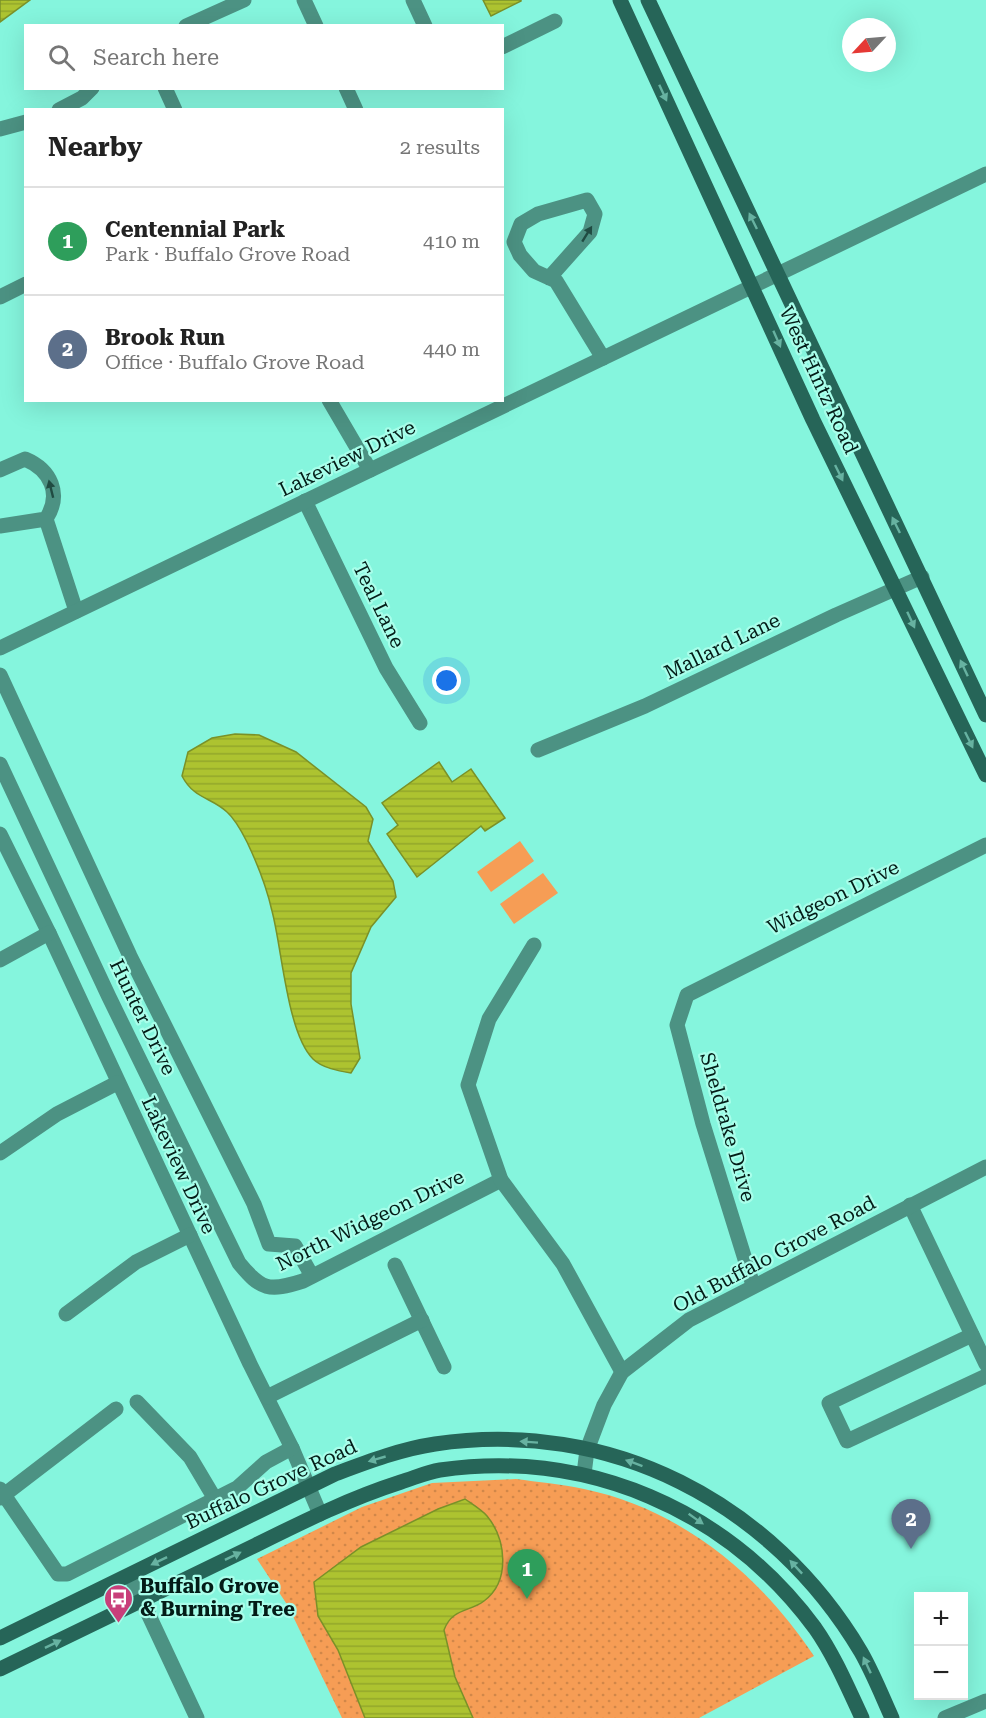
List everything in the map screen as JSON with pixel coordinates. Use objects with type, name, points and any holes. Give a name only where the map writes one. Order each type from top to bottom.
[{"type":"main road","name":"West Hintz Road","points":[[620,0],[813,420],[984,768]]},
{"type":"main road","name":"West Hintz Road","points":[[648,0],[986,715]]},
{"type":"main road","name":"Buffalo Grove Road","points":[[0,1638],[308,1487],[372,1460],[434,1444],[489,1439],[544,1443],[624,1459],[678,1479],[732,1510],[780,1550],[834,1611],[856,1645],[892,1718]]},
{"type":"main road","points":[[0,1669],[359,1496],[439,1470],[495,1467],[559,1469],[584,1474],[686,1511],[734,1546],[780,1589],[815,1629],[862,1718]]},
{"type":"street","points":[[190,24],[244,0]]},
{"type":"street","points":[[304,0],[315,24]]},
{"type":"street","points":[[413,0],[424,24]]},
{"type":"street","points":[[504,46],[555,21]]},
{"type":"street","points":[[63,108],[82,98],[90,90]]},
{"type":"street","points":[[166,90],[174,108]]},
{"type":"street","points":[[347,90],[355,108]]},
{"type":"street","points":[[0,129],[24,126]]},
{"type":"street","name":"Lakeview Drive","points":[[0,648],[986,174]]},
{"type":"street","points":[[549,278],[590,232],[596,214],[587,200],[538,214],[521,224],[514,242],[520,255],[534,272],[556,281],[603,358]]},
{"type":"street","points":[[0,297],[24,285]]},
{"type":"street","points":[[330,402],[370,470]]},
{"type":"street","points":[[0,470],[25,459],[36,464],[45,472],[51,483],[54,506],[46,519],[76,611]]},
{"type":"street","name":"Teal Lane","points":[[305,501],[386,668],[420,723]]},
{"type":"street","points":[[0,526],[46,519]]},
{"type":"street","name":"Mallard Lane","points":[[538,750],[645,706],[922,577]]},
{"type":"street","points":[[0,675],[130,956],[254,1204],[269,1244],[295,1246],[312,1276]]},
{"type":"street","name":"Hunter Drive","points":[[0,764],[109,998],[238,1263],[256,1283]]},
{"type":"street","name":"Lakeview Drive","points":[[0,834],[292,1448],[320,1514]]},
{"type":"street","name":"Widgeon Drive","points":[[699,987],[986,845]]},
{"type":"street","points":[[0,960],[49,933]]},
{"type":"street","points":[[534,945],[489,1019],[468,1085],[501,1180],[563,1264],[622,1372]]},
{"type":"street","name":"Sheldrake Drive","points":[[699,987],[687,995],[677,1025],[703,1124],[753,1285]]},
{"type":"street","points":[[0,1153],[57,1114],[117,1083]]},
{"type":"street","name":"Old Buffalo Grove Road","points":[[584,1474],[587,1450],[604,1405],[622,1372],[690,1320],[753,1285],[986,1167]]},
{"type":"street","name":"North Widgeon Drive","points":[[256,1283],[279,1288],[312,1276],[501,1180]]},
{"type":"street","points":[[910,1204],[986,1364]]},
{"type":"street","points":[[66,1314],[136,1262],[190,1235]]},
{"type":"street","points":[[395,1265],[444,1367]]},
{"type":"street","points":[[267,1397],[422,1320]]},
{"type":"street","points":[[972,1335],[829,1403],[847,1441],[986,1376]]},
{"type":"street","points":[[137,1402],[190,1457],[215,1499]]},
{"type":"street","points":[[116,1409],[2,1494],[58,1574],[67,1574],[237,1488],[266,1462],[292,1448]]},
{"type":"street","points":[[130,1575],[197,1718]]},
{"type":"street","points":[[945,1718],[986,1701]]},
{"type":"shaded area","points":[[0,0],[30,0],[0,22]]},
{"type":"shaded area","points":[[483,0],[521,0],[521,1],[491,16]]},
{"type":"shaded area","points":[[235,734],[259,735],[296,752],[366,807],[373,819],[368,841],[393,881],[396,897],[371,927],[351,973],[351,1004],[360,1058],[351,1073],[321,1065],[304,1047],[291,1011],[270,903],[251,850],[230,815],[221,807],[197,794],[182,776],[188,752],[212,738]]},
{"type":"shaded area","points":[[439,762],[452,782],[471,769],[505,818],[485,831],[481,826],[417,877],[387,834],[398,825],[382,803]]},
{"type":"shaded area","points":[[520,841],[534,861],[491,892],[477,872]]},
{"type":"shaded area","points":[[543,873],[558,893],[514,924],[500,904]]},
{"type":"shaded area","points":[[516,1479],[575,1487],[620,1499],[653,1512],[685,1529],[743,1573],[793,1626],[814,1656],[699,1718],[342,1718],[288,1606],[257,1559],[362,1507],[432,1483]]},
{"type":"shaded area","points":[[465,1499],[485,1514],[493,1525],[502,1548],[503,1560],[499,1583],[493,1593],[479,1605],[456,1614],[444,1630],[455,1677],[473,1718],[365,1718],[338,1650],[318,1616],[314,1582],[361,1547],[438,1509]]},
{"type":"place","name":"Brook Run","points":[[911,1549]]},
{"type":"place","name":"Centennial Park","points":[[527,1599]]},
{"type":"place","name":"Buffalo Grove & Burning Tree","points":[[119,1624]]}]
